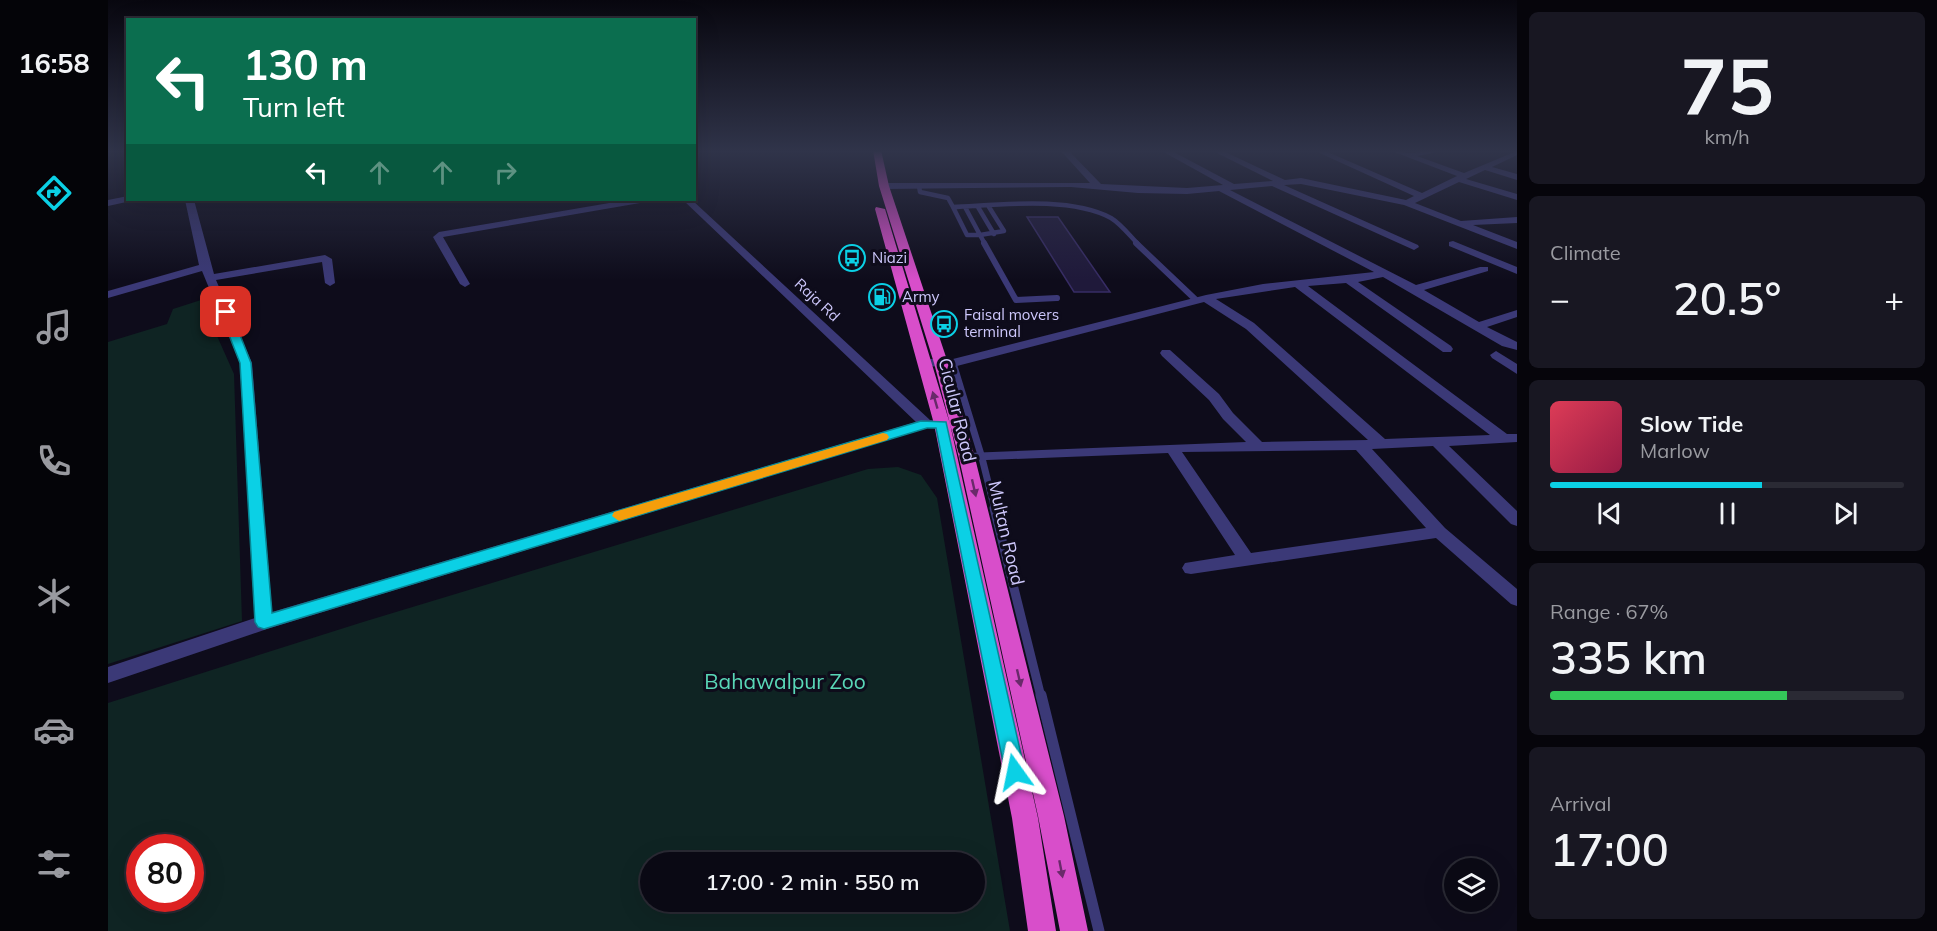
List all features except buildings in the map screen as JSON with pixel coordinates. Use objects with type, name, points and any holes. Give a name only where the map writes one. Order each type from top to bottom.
[{"type":"highway","name":"Cicular Road","points":[[877,193],[940,363],[942,425],[1025,818],[1042,931]]},
{"type":"highway","points":[[886,193],[940,363]]},
{"type":"highway","name":"Multan Road","points":[[942,425],[975,458],[1074,931]]},
{"type":"street","points":[[1230,193],[1415,289],[1514,346],[1513,349],[1496,355],[1517,370]]},
{"type":"street","points":[[1300,193],[1414,247]]},
{"type":"street","points":[[1363,193],[1407,203],[1517,246]]},
{"type":"street","points":[[1415,193],[1421,196]]},
{"type":"street","points":[[1407,203],[1427,193]]},
{"type":"street","points":[[108,203],[126,199]]},
{"type":"street","points":[[189,201],[208,273],[246,363],[264,622]]},
{"type":"street","points":[[465,284],[438,237],[439,235],[634,201]]},
{"type":"street","name":"Raja Rd","points":[[688,201],[942,425]]},
{"type":"street","points":[[1461,223],[1517,220]]},
{"type":"street","points":[[1453,244],[1517,271]]},
{"type":"street","points":[[108,295],[208,273],[325,258],[330,283]]},
{"type":"street","points":[[1415,289],[1484,269]]},
{"type":"street","points":[[940,363],[1201,299],[1296,283],[1348,280],[1385,273]]},
{"type":"street","points":[[1348,280],[1447,349]]},
{"type":"street","points":[[1296,283],[1510,438]]},
{"type":"street","points":[[1201,299],[1250,326],[1381,444]]},
{"type":"street","points":[[1478,326],[1517,313]]},
{"type":"street","points":[[1166,353],[1214,397],[1228,416],[1258,446]]},
{"type":"street","points":[[108,675],[264,622],[942,425]]},
{"type":"street","points":[[975,458],[1172,448],[1360,445],[1510,438]]},
{"type":"street","points":[[1436,441],[1517,520]]},
{"type":"street","points":[[1360,445],[1439,532],[1517,599]]},
{"type":"street","points":[[1172,448],[1247,560]]},
{"type":"street","points":[[1191,568],[1439,532]]},
{"type":"lane","points":[[928,193],[948,198],[967,235],[994,234],[1004,231],[989,207]]},
{"type":"lane","points":[[953,207],[1067,206],[1086,209],[1112,219],[1201,299]]},
{"type":"lane","points":[[965,207],[1016,300],[1057,298]]},
{"type":"lane","points":[[978,207],[994,234]]},
{"type":"lane","points":[[940,363],[975,458],[1099,931]]},
{"type":"green space","points":[[201,300],[234,374],[242,621],[108,664],[108,342],[167,324],[173,309]]},
{"type":"green space","name":"Bahawalpur Zoo","points":[[898,467],[921,475],[937,498],[1010,931],[108,931],[108,703],[363,622],[868,469]]},
{"type":"slow traffic","points":[[619,516],[883,437]]},
{"type":"place","name":"Niazi","points":[[852,258]]},
{"type":"place","name":"Army","points":[[882,297]]},
{"type":"place","name":"Faisal movers terminal","points":[[944,324]]},
{"type":"route","points":[[226,312],[246,363],[264,622],[926,424],[942,424],[1015,772]]}]
